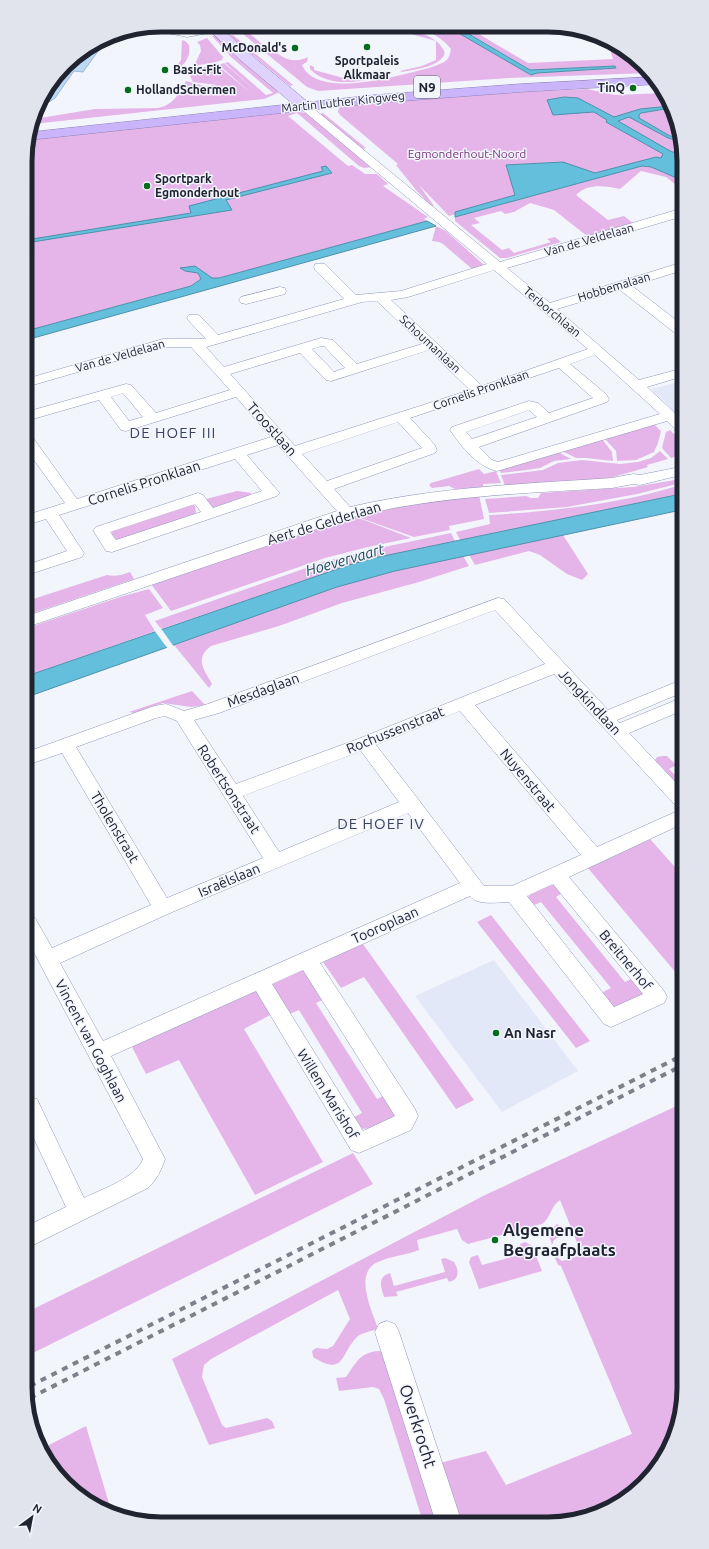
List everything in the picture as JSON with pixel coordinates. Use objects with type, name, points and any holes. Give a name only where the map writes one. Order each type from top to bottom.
[{"type":"highway","name":"Martin Luther Kingweg","points":[[35,135],[473,84],[644,75]]},
{"type":"highway","name":"Martin Luther Kingweg","points":[[36,128],[445,93],[649,81]]},
{"type":"highway","name":"N9","points":[[567,85],[598,87]]},
{"type":"main road","name":"Terborchlaan","points":[[218,32],[244,56],[312,104]]},
{"type":"main road","name":"Terborchlaan","points":[[236,32],[312,104]]},
{"type":"street","name":"Terborchlaan","points":[[177,32],[187,34],[194,32]]},
{"type":"street","name":"Terborchlaan","points":[[312,104],[381,171],[420,201],[548,308],[637,385],[677,423]]},
{"type":"street","name":"Terborchlaan","points":[[342,122],[391,165],[420,201]]},
{"type":"street","name":"Van de Veldelaan","points":[[32,381],[163,343],[178,342],[196,344],[215,340],[353,300],[403,294],[677,214]]},
{"type":"street","points":[[320,267],[353,300]]},
{"type":"street","name":"Hobbemalaan","points":[[548,308],[677,268]]},
{"type":"street","points":[[622,285],[677,328]]},
{"type":"street","points":[[246,300],[280,291]]},
{"type":"street","points":[[262,296],[285,320]]},
{"type":"street","name":"Schoumanlaan","points":[[380,297],[480,391]]},
{"type":"street","points":[[194,318],[215,340]]},
{"type":"street","points":[[221,372],[321,342],[328,343],[354,369]]},
{"type":"street","name":"Troostlaan","points":[[196,344],[347,513]]},
{"type":"street","points":[[302,348],[331,377],[431,345]]},
{"type":"street","name":"Cornelis Pronklaan","points":[[293,452],[480,391],[597,350]]},
{"type":"street","points":[[469,445],[602,399],[561,363]]},
{"type":"street","points":[[637,385],[677,374]]},
{"type":"street","points":[[32,415],[126,388],[152,418]]},
{"type":"street","points":[[102,395],[126,427],[239,392]]},
{"type":"street","points":[[547,418],[533,406],[529,405],[459,428],[457,431],[487,463],[497,467],[670,415]]},
{"type":"street","points":[[324,487],[430,450],[430,447],[401,417]]},
{"type":"street","name":"Cornelis Pronklaan","points":[[32,518],[281,439]]},
{"type":"street","points":[[32,446],[74,505]]},
{"type":"street","points":[[210,514],[198,498],[101,530],[112,547],[210,514],[272,493],[238,453]]},
{"type":"street","name":"Aert de Gelderlaan","points":[[32,620],[347,513],[386,503],[430,496],[612,483],[633,479],[677,465]]},
{"type":"street","name":"Aert de Gelderlaan","points":[[633,479],[640,480],[677,472]]},
{"type":"street","points":[[32,568],[76,553],[50,512]]},
{"type":"street","name":"Jongkindlaan","points":[[498,603],[677,796]]},
{"type":"street","name":"Mesdaglaan","points":[[183,717],[213,709],[498,603]]},
{"type":"street","name":"Rochussenstraat","points":[[232,794],[556,666]]},
{"type":"street","points":[[611,724],[677,688]]},
{"type":"street","name":"Nuyenstraat","points":[[463,703],[594,857]]},
{"type":"street","points":[[611,724],[677,705]]},
{"type":"street","points":[[32,757],[154,712],[166,710],[183,717]]},
{"type":"street","name":"Robertsonstraat","points":[[183,717],[276,861]]},
{"type":"street","points":[[364,743],[412,804],[479,894],[514,894],[675,819]]},
{"type":"street","name":"Tholenstraat","points":[[66,745],[163,908]]},
{"type":"street","name":"Israëlslaan","points":[[48,959],[163,908],[412,804]]},
{"type":"street","name":"Breitnerhof","points":[[514,894],[611,1018],[657,997],[555,874]]},
{"type":"street","name":"Tooroplaan","points":[[98,1052],[473,886]]},
{"type":"street","name":"Vincent van Goghlaan","points":[[32,931],[154,1159],[150,1172],[140,1181],[78,1211]]},
{"type":"street","name":"Willem Marishof","points":[[260,981],[359,1144],[402,1123],[407,1116],[307,960]]},
{"type":"street","points":[[32,1112],[78,1211],[32,1234]]},
{"type":"street","name":"Overkrocht","points":[[387,1332],[447,1517]]},
{"type":"shaded area","points":[[677,383],[677,414],[651,389]]},
{"type":"shaded area","name":"An Nasr","points":[[494,960],[578,1071],[502,1112],[415,996]]},
{"type":"green space","points":[[240,32],[248,32],[263,45],[266,44],[280,55],[290,60],[308,57],[307,62],[302,65],[310,75],[321,81],[335,83],[368,82],[384,79],[422,70],[444,62],[450,55],[451,49],[442,40],[426,32],[457,32],[531,75],[537,73],[616,68],[615,66],[530,70],[466,32],[475,32],[528,63],[613,59],[612,49],[627,59],[642,73],[509,78],[318,91],[307,87]]},
{"type":"green space","points":[[404,32],[421,33],[436,41]]},
{"type":"green space","points":[[233,35],[293,85],[290,86],[255,57],[226,36]]},
{"type":"green space","points":[[212,36],[216,36],[277,90],[278,93],[264,99],[38,123],[40,118],[95,109],[163,107],[172,102],[186,81],[204,86],[217,85],[193,82],[189,74],[193,69],[217,65],[251,93],[219,65],[224,63],[257,92],[225,63],[228,62],[266,95],[273,93],[231,57]]},
{"type":"green space","points":[[207,38],[223,57],[222,60],[194,66],[201,51],[200,45],[197,42]]},
{"type":"green space","points":[[182,40],[189,45],[188,57],[181,66],[174,70],[181,60]]},
{"type":"green space","points":[[436,41],[444,52],[444,56],[439,61],[424,68],[402,72],[400,71],[422,66],[436,60]]},
{"type":"green space","points":[[310,65],[314,67],[314,70],[351,80],[394,74],[362,81],[339,82],[328,80],[319,76],[310,69]]},
{"type":"green space","name":"Egmonderhout-Noord","points":[[587,89],[615,95],[658,93],[673,128],[676,152],[672,152],[661,158],[613,169],[449,216],[419,185],[434,206],[432,207],[396,165],[398,164],[338,112],[342,105],[479,94]]},
{"type":"green space","points":[[292,111],[307,113],[373,167],[364,168],[359,166],[297,113],[288,116],[348,166],[352,165],[365,174],[377,174],[388,184],[383,186],[428,217],[424,219],[427,221],[219,278],[199,280],[191,286],[32,329],[32,153],[34,138]]},
{"type":"green space","points":[[323,113],[366,148],[360,150],[317,115]]},
{"type":"green space","points":[[642,166],[651,167],[677,178],[677,186],[666,177],[641,171],[620,189],[597,186],[581,191],[576,195],[608,220],[624,216],[634,224],[587,236],[554,210],[530,203],[514,212],[505,214],[501,211],[474,218],[480,223],[471,225],[502,250],[509,248],[514,253],[551,242],[547,239],[555,237],[561,242],[507,258],[500,258],[455,221],[455,217]]},
{"type":"green space","points":[[436,226],[446,231],[484,265],[472,269],[443,244],[432,241]]},
{"type":"green space","points":[[654,424],[661,431],[654,452],[636,460],[617,461],[616,451],[605,439]]},
{"type":"green space","points":[[670,430],[676,436],[674,437],[677,437],[677,456],[671,458],[662,448],[666,432]]},
{"type":"green space","points":[[602,439],[612,452],[613,461],[576,458],[562,451]]},
{"type":"green space","points":[[660,451],[668,459],[647,465],[648,467],[603,480],[505,486],[501,475],[543,470],[558,463],[582,460],[620,464],[638,462],[651,458]]},
{"type":"green space","points":[[558,452],[571,459],[554,461],[540,468],[527,470],[501,473],[499,470]]},
{"type":"green space","points":[[479,469],[484,474],[496,471],[501,483],[483,484],[483,488],[455,489],[449,486],[432,488],[429,485],[431,483]]},
{"type":"green space","points":[[677,480],[677,484],[637,494],[567,507],[489,513],[485,499],[526,496],[538,498],[541,493],[633,487]]},
{"type":"green space","points":[[677,486],[677,495],[460,540],[456,532],[490,524],[489,515],[587,506],[658,492]]},
{"type":"green space","points":[[237,491],[252,493],[248,496],[212,508],[206,499]]},
{"type":"green space","points":[[479,495],[484,519],[449,526],[450,530],[414,537],[352,515],[367,511]]},
{"type":"green space","points":[[192,504],[195,506],[196,512],[194,515],[121,539],[114,539],[111,536],[113,529]]},
{"type":"green space","points":[[351,515],[411,538],[325,558],[171,611],[151,584]]},
{"type":"green space","points":[[451,533],[455,541],[349,565],[161,629],[155,621],[323,562],[370,550]]},
{"type":"green space","points":[[563,535],[588,574],[582,580],[567,574],[540,555],[529,551],[475,565],[469,555]]},
{"type":"green space","points":[[463,556],[469,566],[419,582],[342,603],[279,626],[211,646],[203,655],[202,660],[204,669],[212,684],[209,688],[174,645],[337,587],[395,571]]},
{"type":"green space","points":[[130,572],[134,579],[32,613],[32,599],[107,575],[118,575]]},
{"type":"green space","points":[[149,589],[163,608],[145,615],[155,631],[32,674],[32,626]]},
{"type":"green space","points":[[192,691],[205,705],[191,707],[163,703],[134,713],[129,712]]},
{"type":"green space","points":[[667,756],[676,765],[669,769],[677,777],[677,787],[654,762],[657,757]]},
{"type":"green space","points":[[650,839],[677,869],[677,974],[587,867]]},
{"type":"green space","points":[[549,885],[558,885],[564,892],[556,897],[625,982],[635,977],[644,995],[624,1009],[612,1007],[599,994],[611,988],[541,902],[530,907],[526,902],[532,892]]},
{"type":"green space","points":[[491,915],[590,1041],[576,1048],[477,922]]},
{"type":"green space","points":[[363,944],[474,1100],[456,1109],[364,977],[341,988],[323,962]]},
{"type":"green space","points":[[306,965],[327,998],[316,1003],[377,1099],[388,1094],[396,1114],[390,1119],[374,1127],[365,1129],[358,1127],[350,1119],[362,1113],[299,1010],[287,1015],[266,981]]},
{"type":"green space","points":[[257,990],[272,1014],[244,1029],[323,1162],[255,1195],[179,1060],[146,1074],[131,1045]]},
{"type":"green space","points":[[677,1106],[676,1405],[673,1421],[664,1445],[645,1473],[627,1490],[611,1500],[559,1516],[457,1517],[440,1463],[486,1451],[506,1485],[632,1434],[561,1266],[558,1265],[555,1258],[557,1257],[562,1261],[582,1255],[560,1200],[542,1224],[468,1244],[462,1240],[457,1229],[417,1240],[419,1250],[383,1260],[371,1267],[367,1274],[365,1283],[366,1292],[378,1329],[364,1333],[357,1337],[341,1361],[337,1364],[331,1365],[323,1363],[313,1357],[312,1351],[316,1348],[327,1349],[333,1346],[350,1319],[338,1290],[211,1359],[204,1365],[202,1377],[222,1425],[226,1428],[267,1418],[272,1421],[275,1428],[209,1445],[172,1359],[485,1195]]},
{"type":"green space","points":[[353,1153],[373,1184],[32,1354],[32,1310]]},
{"type":"green space","points":[[557,1224],[563,1228],[564,1232],[554,1240],[552,1245],[548,1232]]},
{"type":"green space","points":[[525,1242],[532,1246],[542,1271],[479,1289],[469,1262],[471,1257],[478,1255],[482,1265],[523,1254],[520,1244]]},
{"type":"green space","points":[[445,1258],[454,1262],[457,1268],[458,1274],[453,1281],[449,1282],[447,1278],[396,1292],[398,1296],[384,1297],[381,1283],[383,1277],[386,1275],[390,1273],[394,1286],[445,1272],[441,1259]]},
{"type":"green space","points":[[372,1352],[387,1352],[440,1514],[429,1517],[421,1517],[384,1399],[379,1389],[373,1387],[339,1391],[336,1378],[346,1377],[362,1356]]},
{"type":"green space","points":[[86,1426],[110,1506],[96,1500],[70,1479],[59,1467],[46,1446]]},
{"type":"water","points":[[457,32],[465,32],[530,70],[615,66],[616,68],[537,73],[531,75]]},
{"type":"water","points":[[564,97],[578,98],[614,117],[640,109],[664,107],[666,109],[641,113],[639,118],[670,136],[675,137],[675,140],[668,138],[629,117],[618,121],[672,152],[676,152],[677,178],[651,167],[642,166],[455,217],[455,212],[515,195],[506,165],[563,162],[595,173],[656,157],[661,158],[663,154],[606,122],[607,120],[594,112],[553,115],[547,100]]},
{"type":"water","points":[[326,166],[332,173],[226,200],[232,210],[32,242],[32,239],[191,213],[189,206],[323,171],[321,167]]},
{"type":"water","points":[[427,221],[436,226],[32,338],[32,329],[191,286],[201,279],[198,273],[185,271],[180,268],[195,266],[212,278],[219,278]]},
{"type":"water","points":[[677,495],[677,511],[395,571],[337,587],[32,695],[32,674],[349,565],[374,558]]},
{"type":"pier","points":[[160,627],[174,647],[168,649],[154,630]]},
{"type":"building","points":[[101,47],[83,72],[74,71],[55,98],[45,105],[49,96],[59,82],[70,70],[82,59]]},
{"type":"railway","points":[[32,1385],[677,1058]]},
{"type":"railway","points":[[33,1397],[677,1068]]},
{"type":"place","name":"Sportpaleis Alkmaar","points":[[367,47]]},
{"type":"place","name":"McDonald's","points":[[295,48]]},
{"type":"place","name":"Basic-Fit","points":[[165,70]]},
{"type":"place","name":"TinQ","points":[[633,88]]},
{"type":"place","name":"HollandSchermen","points":[[128,90]]},
{"type":"place","name":"Sportpark Egmonderhout","points":[[147,186]]},
{"type":"place","name":"An Nasr","points":[[496,1033]]},
{"type":"place","name":"Algemene Begraafplaats","points":[[495,1240]]},
{"type":"district","name":"DE HOEF III","points":[[173,433]]},
{"type":"district","name":"DE HOEF IV","points":[[381,824]]},
{"type":"water label","name":"Hoevervaart","points":[[345,560]]}]
